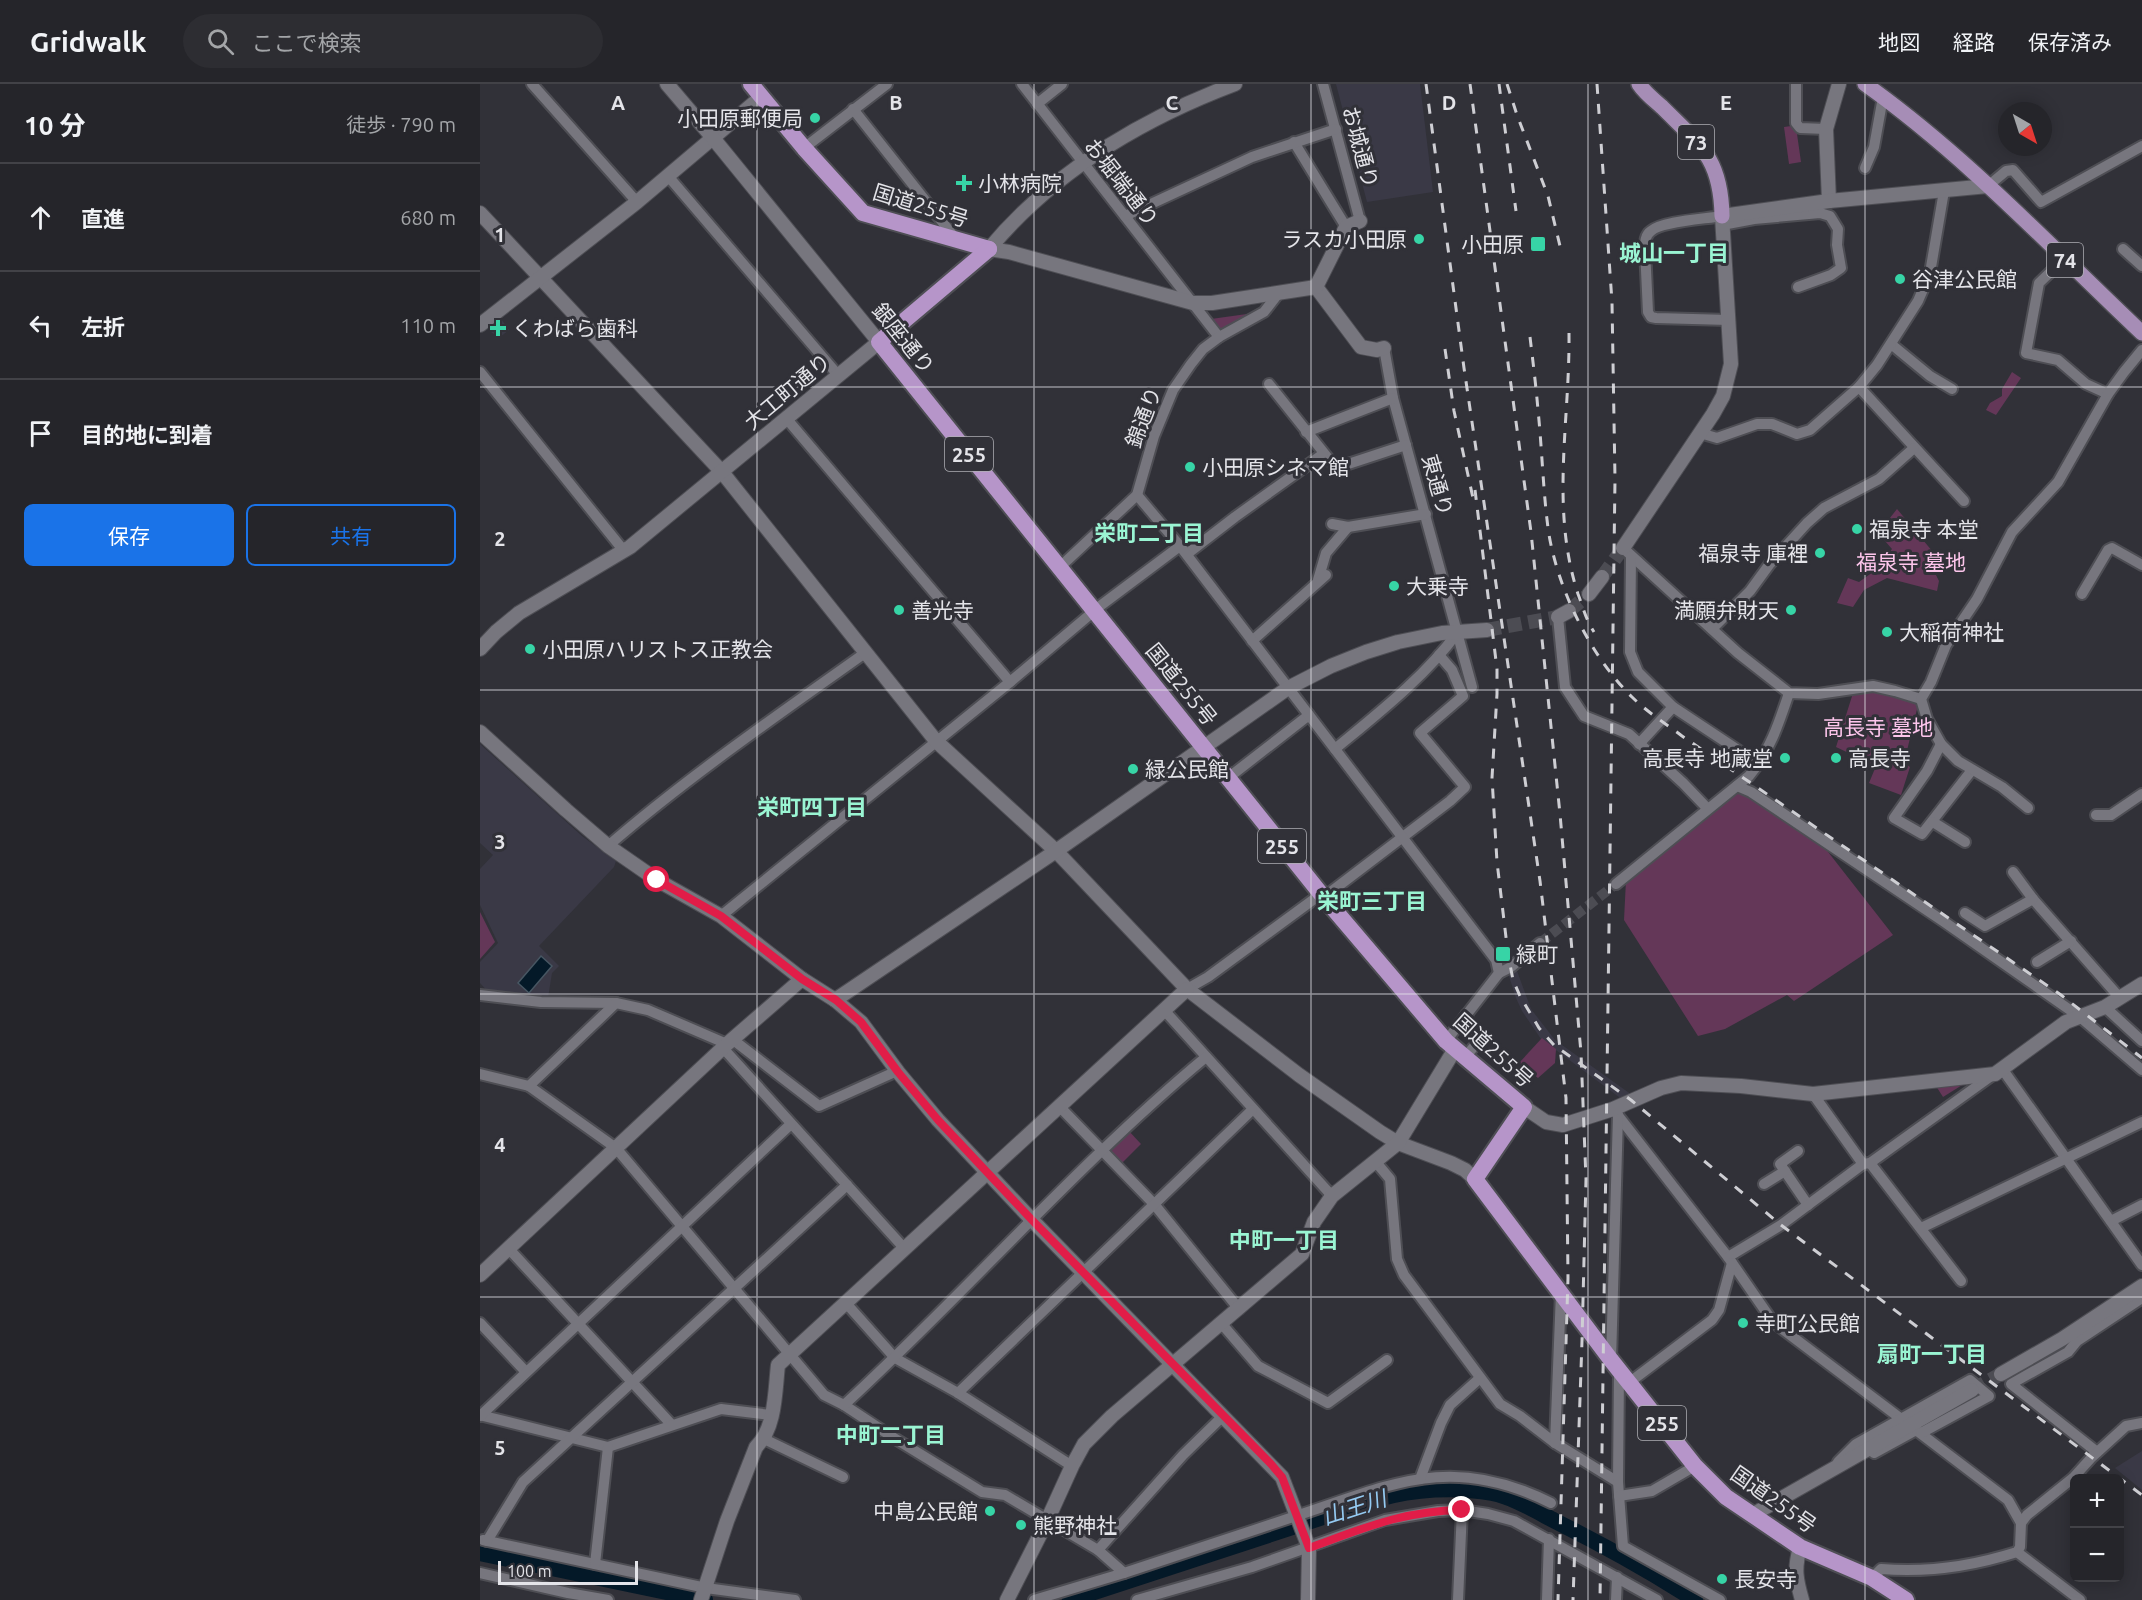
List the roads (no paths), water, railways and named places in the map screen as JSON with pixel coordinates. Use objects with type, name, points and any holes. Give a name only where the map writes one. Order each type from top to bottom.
[{"type":"highway","name":"国道255号","points":[[756,91],[863,213],[989,249]]},
{"type":"highway","name":"国道255号","points":[[879,342],[989,249]]},
{"type":"highway","name":"銀座通り","points":[[879,342],[1060,567]]},
{"type":"highway","name":"国道255号","points":[[1060,567],[1323,896],[1456,1049],[1524,1107],[1475,1179],[1560,1293],[1695,1466],[1726,1497],[1800,1547],[1872,1578],[1906,1600]]},
{"type":"main road","name":"74","points":[[1864,84],[1919,126],[1988,186],[2142,333]]},
{"type":"main road","name":"73","points":[[1643,85],[1700,145],[1710,160],[1717,172],[1722,220]]},
{"type":"street","points":[[532,84],[637,202]]},
{"type":"street","name":"銀座通り","points":[[667,84],[879,342]]},
{"type":"street","points":[[804,148],[887,84]]},
{"type":"street","name":"お堀端通り","points":[[1022,84],[1218,337]]},
{"type":"street","points":[[1037,104],[1062,84]]},
{"type":"street","points":[[989,249],[1006,228],[1082,162],[1144,124],[1193,100],[1235,84]]},
{"type":"street","name":"お城通り","points":[[1323,84],[1360,221]]},
{"type":"street","points":[[1796,84],[1796,123],[1800,128],[1826,129]]},
{"type":"street","points":[[1829,201],[1826,129],[1839,84]]},
{"type":"street","points":[[480,325],[637,202],[713,138],[756,91]]},
{"type":"street","points":[[1865,168],[1874,147],[1883,97]]},
{"type":"street","points":[[853,109],[956,240]]},
{"type":"street","points":[[1125,216],[1252,156],[1336,129]]},
{"type":"street","points":[[1294,142],[1346,227]]},
{"type":"street","points":[[1722,220],[1829,201],[1988,186],[2006,171],[2013,170],[2041,202],[2142,146]]},
{"type":"street","points":[[668,176],[838,375]]},
{"type":"street","points":[[1700,433],[1717,438],[1757,424],[1772,424],[1797,434],[1810,430],[1859,387],[1877,365],[1918,301],[1930,273],[1944,191]]},
{"type":"street","points":[[480,213],[722,472],[936,741],[1056,851],[1186,989],[1299,1075],[1398,1143],[1451,1163],[1465,1170],[1475,1179]]},
{"type":"street","points":[[1729,320],[1651,317],[1648,312],[1645,249],[1645,239],[1649,232],[1657,227],[1668,225],[1722,220],[1820,213],[1830,216],[1838,228],[1837,245],[1841,268],[1831,275],[1798,287]]},
{"type":"street","points":[[1722,220],[1731,364],[1728,381],[1723,396],[1627,552],[1630,652],[1638,672],[1673,707],[1759,764]]},
{"type":"street","points":[[1316,287],[1346,227],[1360,221]]},
{"type":"street","points":[[989,249],[1009,252],[1193,303],[1212,303],[1316,287]]},
{"type":"street","points":[[2123,249],[2142,266]]},
{"type":"street","points":[[2064,259],[2038,283],[2026,353],[2058,360],[2086,384],[2108,394]]},
{"type":"street","points":[[1316,287],[1360,347],[1377,350],[1384,348]]},
{"type":"street","name":"錦通り","points":[[1137,495],[1152,443],[1173,390],[1203,350],[1218,337],[1264,312],[1278,294]]},
{"type":"street","name":"大工町通り","points":[[480,649],[495,632],[519,613],[624,550],[879,342]]},
{"type":"street","points":[[1891,344],[1930,376],[1952,389]]},
{"type":"street","name":"東通り","points":[[1384,348],[1393,398],[1472,687]]},
{"type":"street","points":[[2028,808],[2002,787],[1958,761],[1941,744],[1921,699],[1931,682],[1946,645],[1977,599],[2012,532],[2058,482],[2108,394],[2142,350]]},
{"type":"street","points":[[480,372],[624,550]]},
{"type":"street","points":[[1269,384],[1336,468],[1406,445]]},
{"type":"street","points":[[1859,387],[1964,501]]},
{"type":"street","points":[[1306,432],[1393,398]]},
{"type":"street","points":[[786,418],[1010,682]]},
{"type":"street","points":[[1712,629],[1750,591],[1769,565],[1807,523],[1824,508],[1879,479],[1914,448]]},
{"type":"street","points":[[721,916],[1010,682],[1095,610],[1235,517],[1323,454]]},
{"type":"street","points":[[1060,567],[1137,495],[1183,550],[1403,837],[1496,960],[1499,973]]},
{"type":"street","points":[[1332,524],[1348,527],[1426,514]]},
{"type":"street","points":[[1316,584],[1322,572],[1322,559],[1348,527]]},
{"type":"street","points":[[2082,594],[2108,550],[2112,548],[2142,565]]},
{"type":"street","points":[[1627,552],[1738,653],[1789,693],[1818,694],[1873,686],[1921,699]]},
{"type":"street","points":[[1252,642],[1326,575]]},
{"type":"street","points":[[1589,594],[1602,577]]},
{"type":"street","points":[[1563,614],[1565,687],[1584,716],[1629,734],[1707,808]]},
{"type":"street","points":[[836,1000],[1056,851],[1288,688],[1331,666],[1366,652],[1442,633],[1487,630]]},
{"type":"street","points":[[1335,749],[1378,714],[1439,655],[1457,633]]},
{"type":"street","points":[[608,846],[635,822],[741,741],[865,653]]},
{"type":"street","points":[[704,1593],[727,1521],[756,1447],[764,1439],[771,1415],[778,1365],[788,1354],[1186,989],[1208,977],[1323,896],[1403,837],[1465,787],[1420,733],[1463,696],[1452,670],[1439,655]]},
{"type":"street","points":[[1616,884],[1737,786],[1759,764],[1775,734],[1789,693]]},
{"type":"street","points":[[1639,744],[1673,707]]},
{"type":"street","points":[[1228,778],[1309,715]]},
{"type":"street","points":[[480,732],[608,846],[657,880],[721,916],[802,979],[836,1000],[861,1022],[897,1071],[938,1120],[1282,1477],[1309,1548],[1308,1600]]},
{"type":"street","points":[[1941,744],[1927,771],[1894,818],[1922,834],[1972,770]]},
{"type":"street","points":[[1737,786],[1750,792],[1943,921],[2080,1017],[2142,1070]]},
{"type":"street","points":[[2096,815],[2111,815],[2142,794]]},
{"type":"street","points":[[1933,822],[1965,842]]},
{"type":"street","points":[[2013,872],[2033,899],[2120,998]]},
{"type":"street","points":[[1965,913],[1984,926],[2033,899]]},
{"type":"street","points":[[2037,962],[2071,941]]},
{"type":"street","points":[[1008,1600],[1084,1444],[1095,1432],[1302,1254],[1314,1222],[1332,1196],[1398,1143],[1456,1049],[1466,1015],[1499,973],[1540,943]]},
{"type":"street","points":[[480,1275],[727,1044],[802,979]]},
{"type":"street","points":[[1620,1371],[1712,1320],[1719,1311],[1730,1260],[1999,1072],[2066,1022],[2105,1007],[2142,984]]},
{"type":"street","points":[[480,995],[541,1002],[616,1004],[648,1010],[727,1044],[819,1106],[897,1071]]},
{"type":"street","points":[[529,1086],[616,1004]]},
{"type":"street","points":[[2105,1007],[2142,1041]]},
{"type":"street","points":[[1164,1010],[1332,1196]]},
{"type":"street","points":[[1456,1049],[1478,1042],[1466,1015]]},
{"type":"street","points":[[727,1044],[792,1124],[904,1248]]},
{"type":"street","points":[[844,1405],[895,1358],[1133,1119],[1206,1057]]},
{"type":"street","points":[[1524,1107],[1546,1122],[1563,1125],[1616,1112],[1641,1095],[1681,1083],[1741,1086],[1812,1094],[1999,1072]]},
{"type":"street","points":[[1999,1072],[2067,1160],[2142,1265]]},
{"type":"street","points":[[480,1074],[529,1086],[616,1148],[824,1395],[844,1405],[982,1492],[1005,1495],[1098,1550],[1125,1573]]},
{"type":"street","points":[[1812,1094],[1961,1281]]},
{"type":"street","points":[[1059,1106],[1154,1204],[1239,1310]]},
{"type":"street","points":[[957,1393],[1252,1110]]},
{"type":"street","points":[[1616,1112],[1730,1260],[1773,1322],[1900,1419]]},
{"type":"street","points":[[1616,1112],[1620,1371],[1618,1482],[1623,1546],[1720,1600]]},
{"type":"street","points":[[1921,1228],[2067,1160],[2142,1122]]},
{"type":"street","points":[[480,1415],[792,1124]]},
{"type":"street","points":[[1798,1151],[1780,1164],[1808,1205]]},
{"type":"street","points":[[1375,1161],[1390,1179],[1397,1259],[1404,1275],[1479,1378],[1500,1404],[1555,1443],[1618,1482]]},
{"type":"street","points":[[1764,1184],[1785,1171]]},
{"type":"street","points":[[795,1600],[704,1593],[595,1564],[484,1540],[523,1482],[847,1185]]},
{"type":"street","points":[[2111,1221],[2142,1205]]},
{"type":"street","points":[[509,1248],[671,1424]]},
{"type":"street","points":[[2001,1374],[2062,1339],[2142,1286]]},
{"type":"street","points":[[1555,1443],[1560,1293]]},
{"type":"street","points":[[2097,1452],[2011,1384],[2068,1352],[2077,1341],[2142,1298]]},
{"type":"street","points":[[845,1302],[895,1358],[957,1393],[1072,1466]]},
{"type":"street","points":[[480,1323],[526,1372]]},
{"type":"street","points":[[1221,1323],[1258,1366],[1328,1403],[1387,1360]]},
{"type":"street","points":[[1420,1479],[1450,1405],[1479,1378]]},
{"type":"street","points":[[1834,1467],[1856,1444],[1970,1380],[1989,1396],[1921,1433]]},
{"type":"street","points":[[1752,1515],[1972,1390]]},
{"type":"street","points":[[480,1415],[608,1447],[721,1409],[771,1415]]},
{"type":"street","points":[[1098,1550],[1183,1455],[1223,1416]]},
{"type":"street","points":[[2021,1523],[2027,1515],[2073,1478],[2126,1426],[2142,1423]]},
{"type":"street","points":[[1834,1467],[1863,1460],[1916,1430],[2008,1500],[2021,1523],[2018,1552]]},
{"type":"street","points":[[764,1439],[843,1477]]},
{"type":"street","points":[[595,1564],[608,1447]]},
{"type":"street","points":[[1619,1496],[1652,1491],[1695,1466]]},
{"type":"street","points":[[1034,1600],[1125,1573],[1371,1490],[1435,1476],[1477,1478],[1529,1492],[1551,1503]]},
{"type":"street","points":[[1137,1600],[1309,1548],[1384,1520],[1437,1510],[1462,1510],[1514,1521],[1657,1600]]},
{"type":"street","points":[[1458,1600],[1462,1510]]},
{"type":"street","points":[[1547,1600],[1549,1539]]},
{"type":"street","points":[[1800,1547],[1796,1571],[1802,1600]]},
{"type":"street","points":[[1872,1578],[1881,1569],[1923,1571],[1940,1569],[2018,1552]]},
{"type":"street","points":[[2018,1552],[2080,1600]]},
{"type":"street","points":[[480,1573],[566,1597],[608,1600]]},
{"type":"street","points":[[1616,1600],[1617,1577]]},
{"type":"waterway","name":"山王川","points":[[1070,1600],[1378,1499],[1420,1491],[1449,1489],[1492,1493],[1516,1501],[1591,1539],[1695,1600]]},
{"type":"waterway","name":"山王川","points":[[480,1553],[705,1600]]},
{"type":"tunnel","points":[[1602,577],[1623,548]]},
{"type":"tunnel","points":[[1569,611],[1589,594]]},
{"type":"tunnel","points":[[1487,630],[1558,617]]},
{"type":"tunnel","points":[[1540,943],[1616,884]]},
{"type":"tunnel","points":[[1972,1390],[2001,1374]]},
{"type":"railway","points":[[1426,84],[1464,368],[1540,881],[1566,1098],[1568,1278],[1558,1600]]},
{"type":"railway","points":[[1470,84],[1531,532],[1560,814],[1581,1053],[1586,1179],[1573,1600]]},
{"type":"railway","points":[[1499,84],[1516,211]]},
{"type":"railway","points":[[1507,84],[1548,196],[1560,246]]},
{"type":"railway","points":[[1597,84],[1612,302],[1615,479],[1600,1600]]},
{"type":"railway","points":[[1569,333],[1563,465],[1565,529],[1578,594],[1594,632]]},
{"type":"railway","points":[[1530,337],[1546,513],[1552,550],[1577,619],[1602,661],[1617,680],[1644,708],[1682,736],[2061,995],[2142,1058]]},
{"type":"railway","points":[[1445,349],[1454,411],[1473,498]]},
{"type":"railway","points":[[1475,490],[1497,669],[1492,778],[1497,862],[1513,980],[1539,1028],[1554,1045],[1631,1100],[1781,1225],[2142,1495]]},
{"type":"place","name":"小田原郵便局","points":[[815,118]]},
{"type":"place","name":"小林病院","points":[[964,183]]},
{"type":"place","name":"ラスカ小田原","points":[[1419,239]]},
{"type":"place","name":"小田原","points":[[1538,244]]},
{"type":"place","name":"谷津公民館","points":[[1900,279]]},
{"type":"place","name":"くわばら歯科","points":[[498,328]]},
{"type":"place","name":"小田原シネマ館","points":[[1190,467]]},
{"type":"place","name":"福泉寺 本堂","points":[[1857,529]]},
{"type":"place","name":"福泉寺 庫裡","points":[[1820,553]]},
{"type":"place","name":"大乗寺","points":[[1394,586]]},
{"type":"place","name":"善光寺","points":[[899,610]]},
{"type":"place","name":"満願弁財天","points":[[1791,610]]},
{"type":"place","name":"大稲荷神社","points":[[1887,632]]},
{"type":"place","name":"小田原ハリストス正教会","points":[[530,649]]},
{"type":"place","name":"高長寺 地蔵堂","points":[[1785,758]]},
{"type":"place","name":"高長寺","points":[[1836,758]]},
{"type":"place","name":"緑公民館","points":[[1133,769]]},
{"type":"place","name":"緑町","points":[[1503,954]]},
{"type":"place","name":"寺町公民館","points":[[1743,1323]]},
{"type":"place","name":"中島公民館","points":[[990,1511]]},
{"type":"place","name":"熊野神社","points":[[1021,1525]]},
{"type":"place","name":"長安寺","points":[[1722,1579]]},
{"type":"district","name":"城山一丁目","points":[[1674,252]]},
{"type":"district","name":"栄町二丁目","points":[[1149,532]]},
{"type":"district","name":"栄町四丁目","points":[[812,806]]},
{"type":"district","name":"栄町三丁目","points":[[1372,900]]},
{"type":"district","name":"中町一丁目","points":[[1284,1239]]},
{"type":"district","name":"扇町一丁目","points":[[1932,1353]]},
{"type":"district","name":"中町二丁目","points":[[891,1434]]},
{"type":"park label","name":"福泉寺 墓地","points":[[1911,562]]},
{"type":"park label","name":"高長寺 墓地","points":[[1878,727]]}]
